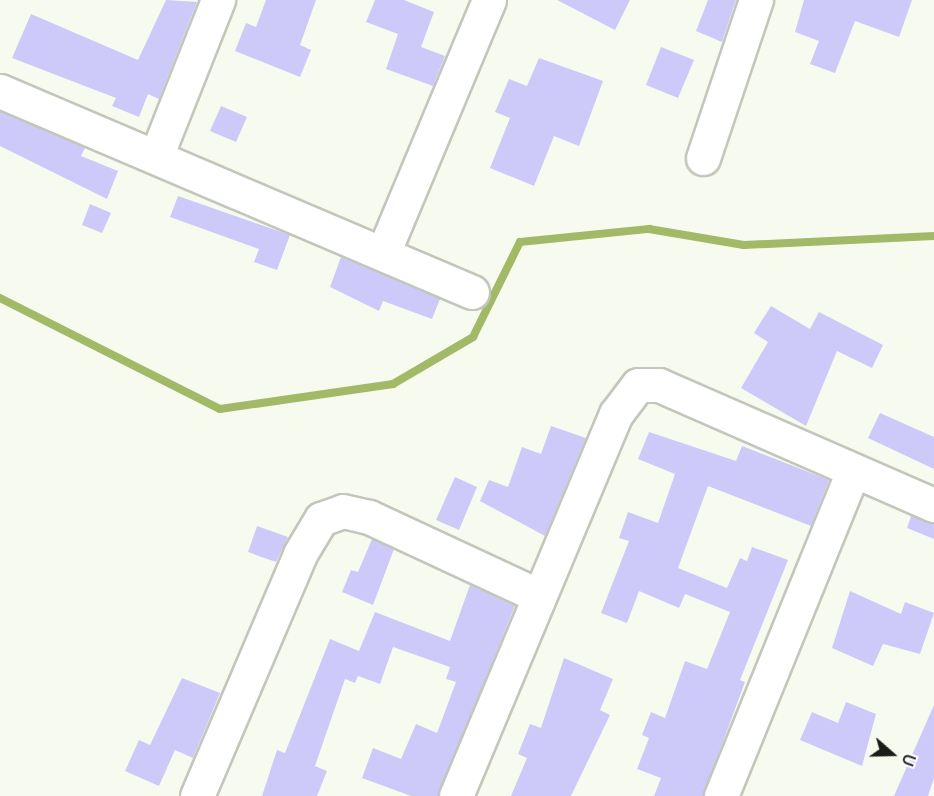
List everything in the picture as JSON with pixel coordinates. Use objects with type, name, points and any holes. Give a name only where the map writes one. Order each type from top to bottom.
[{"type":"street","points":[[157,154],[218,0]]},
{"type":"street","points":[[384,251],[489,0]]},
{"type":"street","points":[[703,158],[756,0]]},
{"type":"street","points":[[0,91],[157,154],[384,251],[472,292]]},
{"type":"street","points":[[456,796],[616,414],[638,385],[659,385],[852,474],[934,505]]},
{"type":"street","points":[[721,796],[852,474]]},
{"type":"street","points":[[197,796],[300,555],[321,519],[343,512],[369,517],[539,596]]},
{"type":"building","points":[[166,0],[197,2],[159,99],[148,94],[139,117],[112,106],[116,98],[12,58],[31,14],[138,60]]},
{"type":"building","points":[[266,0],[316,0],[300,45],[311,50],[300,77],[235,51],[246,23],[256,27]]},
{"type":"building","points":[[375,0],[404,0],[434,12],[421,47],[445,56],[433,86],[386,69],[398,34],[366,22]]},
{"type":"building","points":[[557,0],[630,0],[615,30]]},
{"type":"building","points":[[708,0],[736,0],[722,42],[696,31]]},
{"type":"building","points":[[804,0],[912,0],[899,37],[855,21],[835,73],[810,64],[819,41],[795,32]]},
{"type":"building","points":[[661,47],[694,60],[678,98],[646,85]]},
{"type":"building","points":[[539,58],[603,81],[579,146],[554,136],[534,186],[490,168],[510,118],[495,112],[509,79],[527,86]]},
{"type":"building","points":[[221,106],[247,117],[236,142],[210,131]]},
{"type":"building","points":[[0,111],[85,148],[81,156],[118,171],[107,199],[0,146]]},
{"type":"building","points":[[178,196],[290,235],[277,270],[254,262],[259,249],[170,217]]},
{"type":"building","points":[[90,204],[111,213],[102,233],[82,225]]},
{"type":"building","points":[[341,257],[440,299],[432,319],[383,301],[379,311],[330,287]]},
{"type":"building","points":[[771,306],[810,329],[819,312],[883,345],[872,368],[837,351],[806,426],[741,388],[768,342],[754,333]]},
{"type":"building","points":[[880,413],[934,437],[934,469],[868,438]]},
{"type":"building","points":[[551,426],[586,438],[545,536],[480,501],[489,480],[508,487],[522,447],[541,454]]},
{"type":"building","points":[[649,432],[736,461],[742,446],[829,480],[811,526],[708,486],[678,568],[727,588],[740,558],[747,561],[752,547],[788,560],[740,680],[745,682],[703,796],[654,796],[661,778],[637,769],[649,738],[642,735],[651,712],[665,718],[685,661],[707,669],[730,612],[685,594],[679,608],[639,591],[627,623],[601,613],[629,541],[619,538],[628,512],[658,523],[675,474],[638,459]]},
{"type":"building","points":[[455,477],[477,487],[459,530],[436,520]]},
{"type":"building","points":[[911,516],[934,523],[934,539],[907,528]]},
{"type":"building","points":[[257,526],[288,537],[276,562],[248,552]]},
{"type":"building","points":[[372,539],[394,549],[373,605],[342,592],[351,570],[358,572]]},
{"type":"building","points":[[470,585],[515,606],[438,796],[411,796],[362,778],[373,748],[401,759],[416,724],[437,733],[456,682],[446,679],[450,667],[393,647],[380,684],[358,676],[355,683],[345,679],[315,766],[327,771],[317,796],[262,796],[277,750],[285,753],[330,639],[359,651],[375,612],[450,641]]},
{"type":"building","points":[[850,591],[901,614],[905,602],[934,613],[920,654],[883,644],[873,666],[832,648]]},
{"type":"building","points":[[564,658],[613,679],[600,710],[610,715],[571,796],[511,796],[527,758],[518,754],[530,724],[541,728]]},
{"type":"building","points":[[182,678],[220,693],[193,758],[175,750],[159,786],[125,771],[139,740],[150,745]]},
{"type":"building","points":[[846,702],[876,714],[862,766],[800,740],[812,712],[838,723]]},
{"type":"building","points":[[934,705],[934,778],[928,796],[894,796]]},
{"type":"waterway","points":[[0,298],[220,409],[393,384],[473,337],[520,242],[649,229],[744,245],[934,236]]}]
